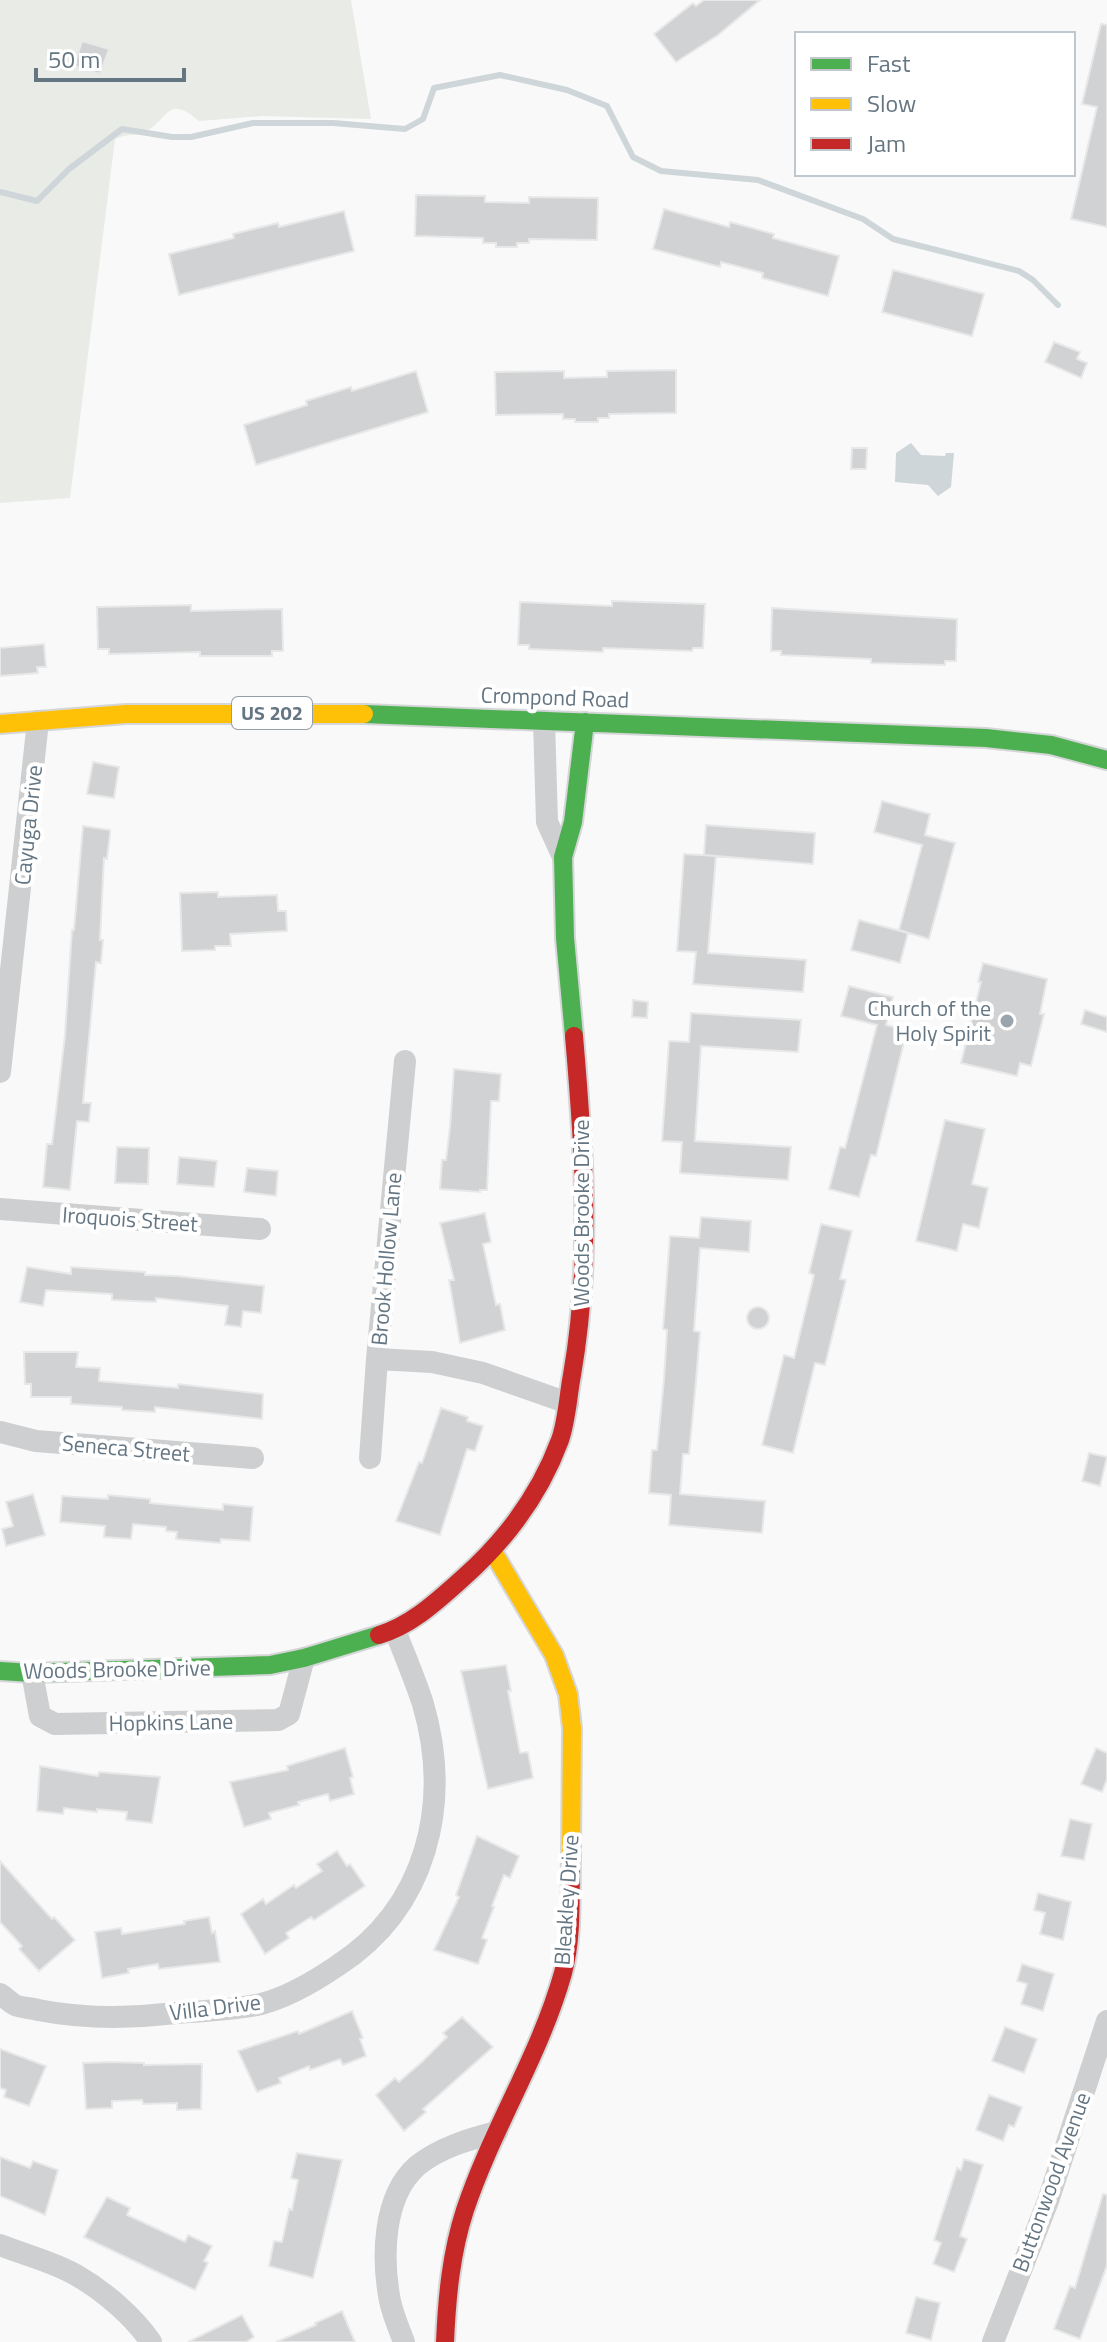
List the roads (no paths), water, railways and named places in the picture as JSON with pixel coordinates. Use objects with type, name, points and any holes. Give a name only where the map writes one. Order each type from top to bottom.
[{"type":"street","name":"Crompond Road","points":[[0,724],[126,714],[339,713],[1018,740],[1080,751],[1107,760]]},
{"type":"street","name":"Cayuga Drive","points":[[0,1072],[38,721]]},
{"type":"street","name":"Woods Brooke Drive","points":[[544,721],[547,822],[563,857]]},
{"type":"street","name":"Woods Brooke Drive","points":[[0,1671],[32,1673],[270,1665],[304,1658],[395,1630],[427,1610],[493,1552],[516,1523],[561,1438],[580,1328],[585,1274],[585,1184],[565,938],[563,857],[573,822],[585,722]]},
{"type":"street","name":"Brook Hollow Lane","points":[[370,1458],[405,1061]]},
{"type":"street","name":"Iroquois Street","points":[[0,1209],[260,1229]]},
{"type":"street","points":[[377,1359],[432,1362],[483,1373],[568,1403]]},
{"type":"street","name":"Seneca Street","points":[[0,1432],[36,1441],[253,1458]]},
{"type":"street","name":"Bleakley Drive","points":[[445,2342],[447,2286],[465,2210],[549,2014],[564,1970],[570,1920],[572,1728],[568,1694],[554,1655],[493,1552]]},
{"type":"street","name":"Villa Drive","points":[[0,1994],[15,2005],[67,2016],[137,2017],[262,2004],[315,1981],[361,1951],[407,1896],[423,1862],[434,1794],[432,1753],[423,1705],[395,1630]]},
{"type":"street","name":"Hopkins Lane","points":[[32,1673],[40,1716],[55,1724],[278,1720],[289,1714],[304,1658]]},
{"type":"street","name":"Buttonwood Avenue","points":[[993,2342],[1048,2201],[1107,2021]]},
{"type":"street","points":[[404,2342],[390,2302],[387,2260],[389,2217],[401,2185],[417,2167],[438,2152],[497,2132]]},
{"type":"street","points":[[0,2245],[75,2274],[113,2301],[151,2342]]},
{"type":"waterway","points":[[0,192],[37,201],[69,169],[122,129],[172,137],[191,137],[253,123],[333,123],[405,129],[423,119],[434,88],[500,75],[567,90],[607,106],[633,157],[661,171],[758,180],[863,219],[893,239],[1019,271],[1033,280],[1058,305]]},
{"type":"place","name":"Church of the Holy Spirit","points":[[1007,1021]]}]
